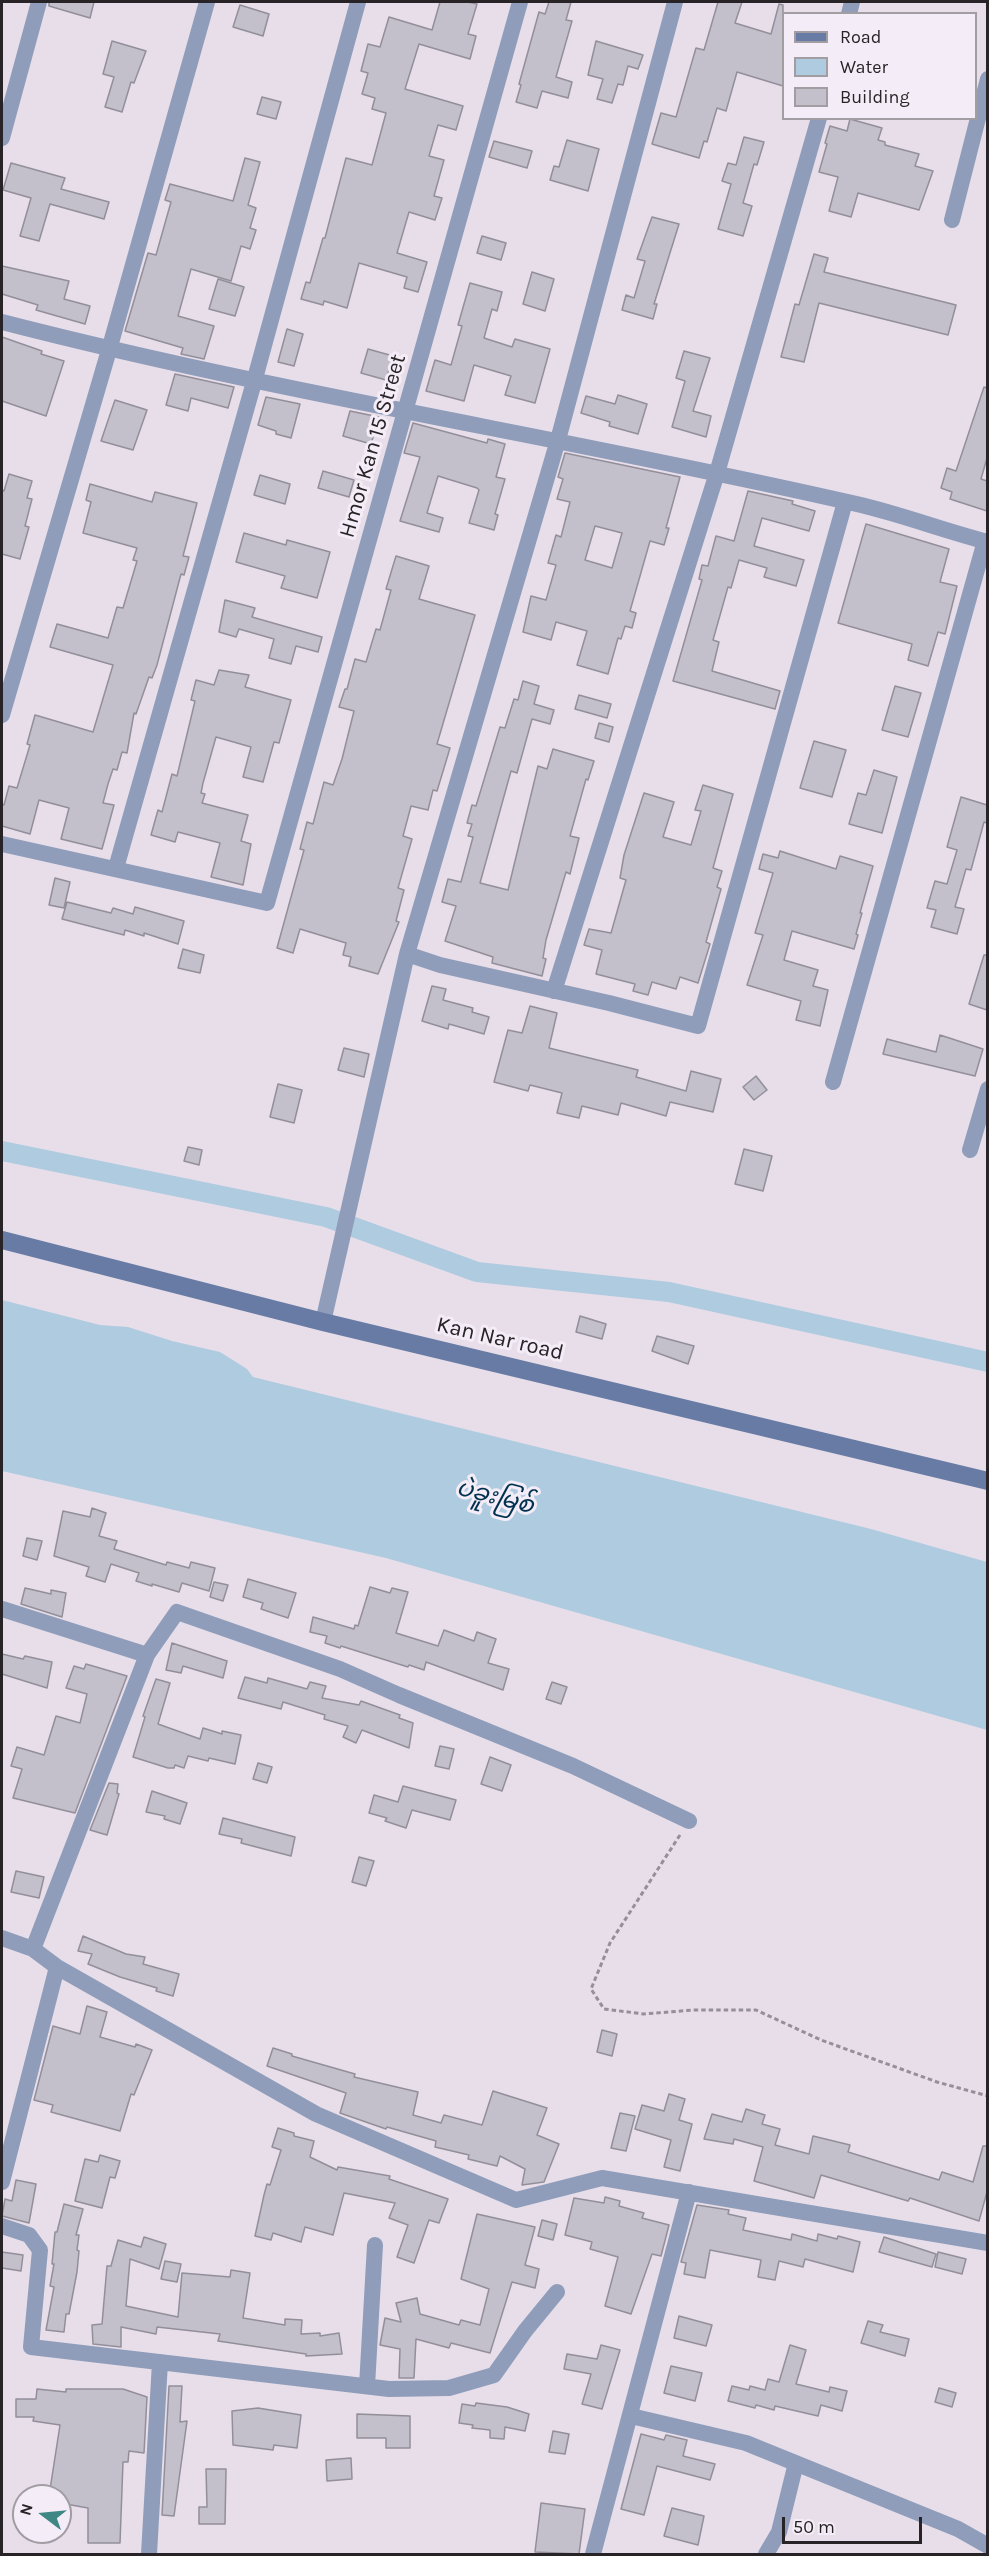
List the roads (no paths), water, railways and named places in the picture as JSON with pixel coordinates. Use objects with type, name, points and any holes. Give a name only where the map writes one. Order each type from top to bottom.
[{"type":"street","points":[[2,138],[39,2]]},
{"type":"street","points":[[2,715],[109,350],[207,2]]},
{"type":"street","points":[[2,844],[116,868],[254,382],[358,2]]},
{"type":"street","name":"Hmor Kan 15 Street","points":[[116,868],[267,903],[520,2]]},
{"type":"street","points":[[323,1322],[407,954],[558,440],[675,2]]},
{"type":"street","points":[[977,119],[987,78]]},
{"type":"street","points":[[554,991],[717,473],[818,120]]},
{"type":"street","points":[[952,220],[977,120]]},
{"type":"street","points":[[2,322],[109,350],[254,382],[717,473],[845,502],[986,542],[833,1082]]},
{"type":"street","points":[[407,954],[451,967],[698,1026],[845,502]]},
{"type":"street","points":[[970,1150],[987,1089]]},
{"type":"street","name":"Kan Nar road","points":[[2,1240],[323,1322],[987,1481]]},
{"type":"street","points":[[2,1609],[147,1655]]},
{"type":"street","points":[[33,1949],[147,1655],[177,1612],[340,1669],[573,1766],[689,1821]]},
{"type":"street","points":[[2,1938],[33,1949],[57,1967],[316,2114],[516,2200],[602,2178],[987,2243]]},
{"type":"street","points":[[2,2182],[57,1967]]},
{"type":"street","points":[[593,2554],[689,2192]]},
{"type":"street","points":[[2,2226],[29,2235],[39,2250],[31,2347],[368,2386],[449,2388],[495,2375],[525,2331],[556,2292]]},
{"type":"street","points":[[368,2386],[375,2245]]},
{"type":"street","points":[[149,2554],[160,2362]]},
{"type":"street","points":[[631,2416],[746,2443],[958,2529],[987,2546]]},
{"type":"street","points":[[766,2554],[779,2532],[796,2463]]},
{"type":"water","name":"ပဲခူးမြစ်","points":[[2,1300],[100,1325],[128,1327],[172,1341],[220,1352],[247,1369],[253,1377],[871,1529],[987,1562],[987,1730],[386,1558],[2,1471]]},
{"type":"waterway","points":[[2,1151],[326,1217],[477,1272],[669,1292],[988,1362]]}]
